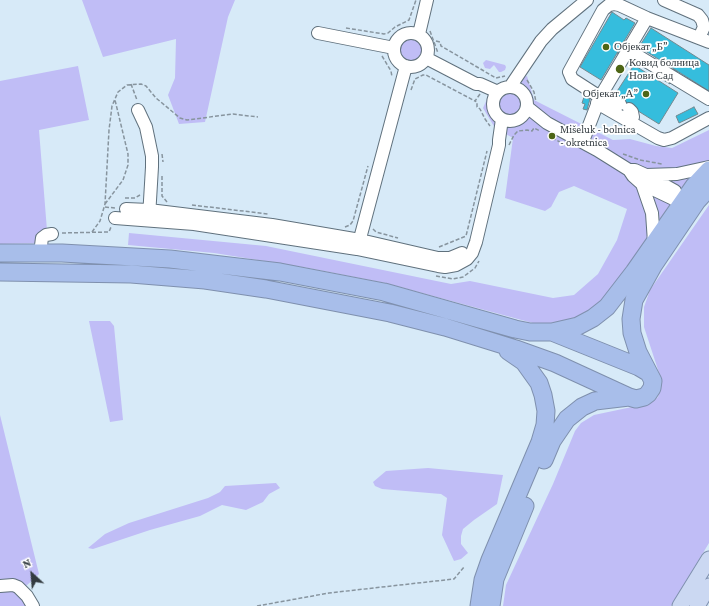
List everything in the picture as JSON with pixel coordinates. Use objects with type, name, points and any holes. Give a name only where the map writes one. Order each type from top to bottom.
[{"type":"highway","points":[[491,606],[495,579],[552,441],[567,419],[582,407],[595,401],[629,397],[640,398],[648,394],[652,384],[652,377],[638,352],[632,334],[631,318],[634,300],[689,202],[699,180],[709,170]]},
{"type":"highway","points":[[0,253],[62,253],[170,259],[280,272],[384,292],[515,329],[530,332],[552,332],[578,326],[599,315],[607,308],[654,242],[689,202],[709,188]]},
{"type":"highway","points":[[0,272],[132,274],[205,280],[266,289],[390,314],[445,327],[492,341],[555,363],[629,397]]},
{"type":"highway","points":[[552,332],[639,367],[650,373]]},
{"type":"highway","points":[[478,606],[483,580],[490,560],[540,442],[545,425],[546,411],[539,383],[524,362],[492,341]]},
{"type":"main road","points":[[680,606],[709,559]]},
{"type":"main road","points":[[697,606],[709,586]]},
{"type":"street","points":[[419,34],[427,0]]},
{"type":"street","points":[[587,0],[552,29],[542,40],[525,66],[522,77],[500,90],[494,109],[511,119],[540,123],[545,128],[583,141],[629,170],[635,170],[644,179],[689,202]]},
{"type":"street","points":[[664,0],[698,15],[702,20],[704,27],[704,40],[614,4],[609,5],[603,10],[569,72],[572,79],[631,122],[664,140],[672,138],[709,118]]},
{"type":"street","points":[[583,141],[600,98],[647,18]]},
{"type":"street","points":[[318,32],[394,48]]},
{"type":"street","points":[[414,33],[419,34],[426,42],[428,53],[426,58],[422,62],[412,67],[406,66],[397,59],[394,48],[399,38],[403,35],[414,33]]},
{"type":"street","points":[[628,50],[709,99]]},
{"type":"street","points":[[426,58],[476,84],[500,90],[514,87],[522,91],[545,128]]},
{"type":"street","points":[[359,245],[406,66]]},
{"type":"street","points":[[522,91],[525,66]]},
{"type":"street","points":[[600,98],[624,106],[632,112],[633,117],[631,122]]},
{"type":"street","points":[[125,203],[149,215],[194,224],[359,245],[445,267],[456,265],[467,259],[472,253],[499,146],[499,140],[511,119],[523,115],[532,106]]},
{"type":"street","points":[[138,110],[146,127],[152,156],[149,215]]},
{"type":"street","points":[[644,179],[709,167]]},
{"type":"street","points":[[644,179],[652,213],[654,242]]},
{"type":"street","points":[[115,218],[149,215]]},
{"type":"street","points":[[40,253],[42,238],[46,235],[52,234]]},
{"type":"street","points":[[0,586],[13,585],[18,587],[27,596],[33,606]]},
{"type":"path","points":[[346,28],[384,34],[388,33],[395,27],[409,20],[416,0]]},
{"type":"path","points":[[429,28],[435,41],[437,52],[441,55]]},
{"type":"path","points":[[435,41],[440,42],[441,46],[496,78],[506,76],[511,69],[522,77],[534,92],[532,106]]},
{"type":"path","points":[[380,54],[391,71],[392,78]]},
{"type":"path","points":[[500,90],[513,74],[522,77]]},
{"type":"path","points":[[411,90],[415,79],[426,75],[475,101]]},
{"type":"path","points":[[130,84],[137,100],[138,110]]},
{"type":"path","points":[[92,232],[100,221],[105,204],[109,130],[112,106],[118,92],[127,85],[140,84],[146,86],[156,98],[180,118],[187,120],[233,114],[258,117]]},
{"type":"path","points":[[105,204],[123,180],[128,165],[128,154],[115,99]]},
{"type":"path","points":[[477,107],[480,109],[484,119],[491,128]]},
{"type":"path","points":[[433,246],[440,248],[466,236],[499,146],[518,131],[532,131],[534,128],[545,128]]},
{"type":"path","points":[[550,137],[563,144]]},
{"type":"path","points":[[162,150],[163,163]]},
{"type":"path","points":[[623,154],[640,160],[662,164]]},
{"type":"path","points":[[345,227],[350,225],[353,221],[370,161]]},
{"type":"path","points":[[162,170],[162,196],[167,202]]},
{"type":"path","points":[[125,203],[138,197],[141,193]]},
{"type":"path","points":[[190,204],[275,215]]},
{"type":"path","points":[[52,234],[109,232],[115,218]]},
{"type":"path","points":[[373,226],[376,232],[399,238]]},
{"type":"path","points":[[257,606],[329,593],[454,579],[464,567]]},
{"type":"shaded area","points":[[82,0],[235,0],[228,17],[205,122],[179,124],[168,95],[175,78],[176,39],[103,57]]},
{"type":"shaded area","points":[[411,35],[417,36],[425,44],[425,56],[417,64],[411,65],[405,64],[397,56],[396,50],[397,44],[405,36]]},
{"type":"shaded area","points":[[486,60],[505,65],[505,70],[499,72],[494,65],[490,69],[485,68],[483,63]]},
{"type":"shaded area","points":[[78,66],[89,120],[39,130],[48,243],[0,244],[0,81]]},
{"type":"shaded area","points":[[527,76],[534,100],[613,140],[630,139],[656,146],[672,148],[709,130],[709,162],[690,178],[600,305],[579,318],[540,325],[385,283],[308,268],[214,253],[128,245],[129,233],[266,246],[451,284],[470,281],[553,298],[574,295],[598,274],[617,240],[627,209],[574,186],[559,192],[551,207],[545,211],[505,198],[513,138],[495,128],[483,108],[492,88]]},
{"type":"shaded area","points":[[709,205],[709,543],[671,606],[503,606],[506,585],[553,484],[575,431],[581,423],[594,415],[646,404],[652,402],[658,397],[662,382],[644,327],[644,307],[650,290]]},
{"type":"shaded area","points":[[89,321],[110,321],[114,326],[123,420],[110,422]]},
{"type":"shaded area","points":[[0,415],[39,574],[26,586],[20,582],[0,581]]},
{"type":"shaded area","points":[[428,468],[503,475],[497,504],[463,529],[461,544],[468,553],[461,559],[454,561],[442,535],[447,498],[441,494],[382,489],[375,486],[373,482],[386,471]]},
{"type":"shaded area","points":[[276,483],[280,488],[269,494],[263,502],[246,510],[222,505],[200,516],[150,530],[93,549],[88,548],[105,534],[129,523],[208,498],[220,492],[225,486]]},
{"type":"shaded area","points":[[0,590],[15,590],[27,606],[0,606]]},
{"type":"building","name":"Објекат „Б”","points":[[612,12],[624,20],[626,18],[635,23],[601,80],[580,67]]},
{"type":"building","points":[[651,28],[709,65],[709,91],[639,47]]},
{"type":"building","points":[[624,41],[633,46],[669,76],[674,69],[678,72],[670,84],[660,78],[659,81],[654,77],[656,74],[617,53]]},
{"type":"building","name":"Објекат „А”","points":[[634,65],[678,93],[659,124],[614,96]]},
{"type":"building","points":[[584,97],[590,99],[587,110],[583,109],[585,104],[582,103]]},
{"type":"building","points":[[694,107],[698,114],[679,123],[676,116]]},
{"type":"place","name":"Објекат „Б”","points":[[606,47]]},
{"type":"place","name":"Ковид болница Нови Сад","points":[[620,69]]},
{"type":"place","name":"Објекат „А”","points":[[646,94]]},
{"type":"place","name":"Mišeluk - bolnica - okretnica","points":[[552,136]]}]
